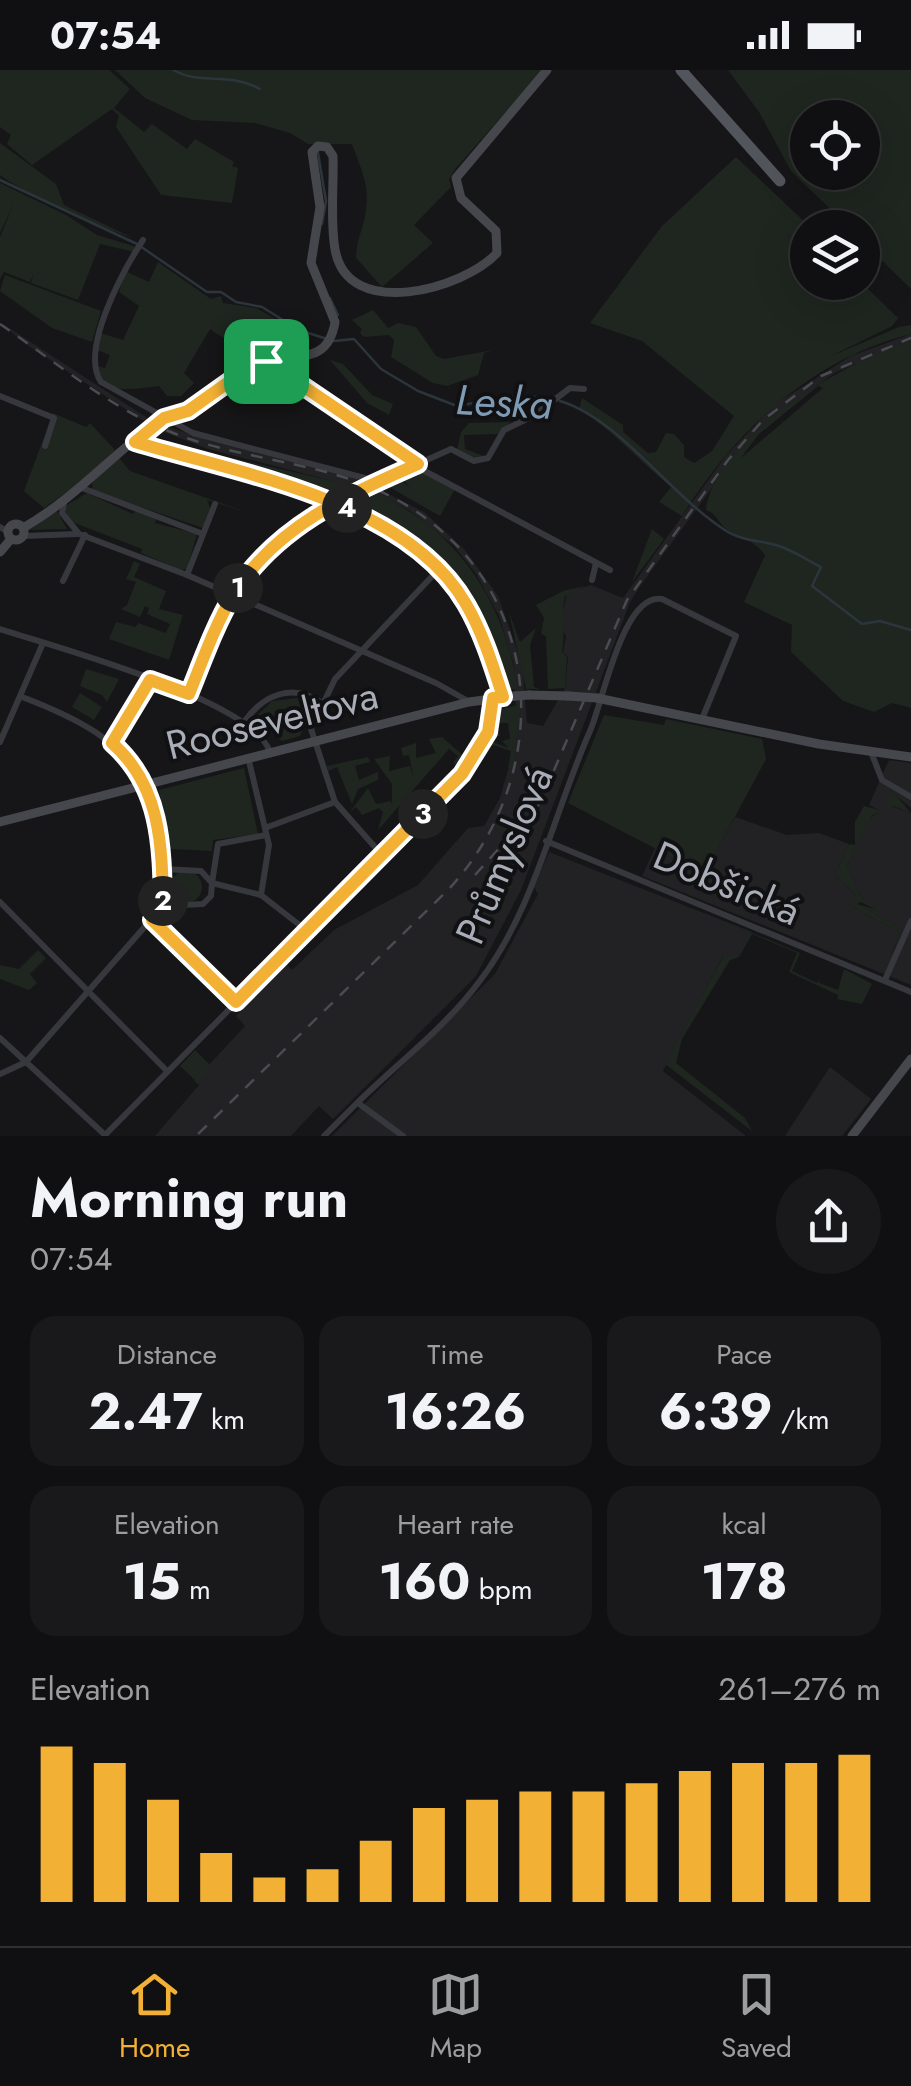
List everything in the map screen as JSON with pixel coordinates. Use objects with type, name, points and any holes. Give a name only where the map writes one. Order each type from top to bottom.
[{"type":"main road","points":[[681,70],[780,181]]},
{"type":"street","points":[[24,532],[164,418],[188,411],[254,364],[307,358],[330,339],[335,322],[312,263],[320,207],[312,158],[315,148],[327,147],[333,156],[334,250],[344,268],[380,292],[427,290],[488,263],[497,252],[496,230],[461,198],[456,178],[547,70]]},
{"type":"street","points":[[141,244],[125,266],[118,293],[102,319],[94,371],[110,390],[193,434],[377,482]]},
{"type":"street","points":[[266,361],[418,464],[610,570]]},
{"type":"street","points":[[189,694],[233,595],[286,535],[332,502],[451,449],[474,460],[488,458],[504,430],[570,388],[584,389]]},
{"type":"street","points":[[0,396],[54,418],[46,446]]},
{"type":"street","points":[[0,1038],[104,1136],[473,761],[488,732],[498,698],[466,602],[439,569],[388,524],[332,502],[135,442]]},
{"type":"street","points":[[82,488],[202,534]]},
{"type":"street","points":[[64,503],[62,514],[82,534]]},
{"type":"street","points":[[187,575],[215,504]]},
{"type":"street","points":[[0,552],[6,533],[14,524],[24,532],[82,534],[187,575],[448,689],[469,702]]},
{"type":"street","points":[[64,581],[82,534]]},
{"type":"street","points":[[592,580],[596,563]]},
{"type":"street","points":[[382,855],[335,802],[312,725],[322,702],[361,651],[439,569]]},
{"type":"street","name":"Průmyslová","points":[[324,1136],[479,983],[514,921],[634,612],[649,598],[662,598],[736,637],[702,719]]},
{"type":"street","points":[[0,629],[189,694],[244,722],[263,737],[270,752]]},
{"type":"street","points":[[0,742],[43,643]]},
{"type":"street","points":[[112,743],[150,680]]},
{"type":"street","points":[[448,689],[452,707]]},
{"type":"street","points":[[244,722],[256,706],[272,695],[293,692],[322,702]]},
{"type":"street","name":"Rooseveltova","points":[[0,822],[469,702],[515,696],[600,699],[871,752],[911,756]]},
{"type":"street","points":[[0,1074],[26,1062],[163,906],[163,841],[146,783],[112,743],[58,711],[22,697]]},
{"type":"street","points":[[871,752],[882,780],[911,798]]},
{"type":"street","points":[[248,757],[265,832],[268,868],[261,895]]},
{"type":"street","points":[[163,906],[203,904],[211,896],[218,844],[265,832],[335,802]]},
{"type":"street","name":"Dobšická","points":[[546,841],[911,992]]},
{"type":"street","points":[[163,870],[201,871],[212,883],[261,895],[306,930]]},
{"type":"street","points":[[0,902],[166,1071]]},
{"type":"street","points":[[152,920],[236,1002]]},
{"type":"street","points":[[885,980],[911,921]]},
{"type":"street","points":[[852,1136],[911,1059]]},
{"type":"street","points":[[355,1106],[403,1136]]},
{"type":"shaded area","points":[[0,70],[109,70],[130,89],[114,108],[144,132],[152,124],[187,149],[195,139],[234,162],[232,166],[238,168],[232,203],[161,195],[116,127],[119,116],[112,109],[32,165],[7,144],[11,135],[0,127]]},
{"type":"shaded area","points":[[115,70],[543,70],[456,168],[449,179],[451,187],[414,225],[433,243],[382,287],[356,258],[367,192],[352,144],[308,144],[290,133],[255,123],[192,120],[145,98]]},
{"type":"shaded area","points":[[728,70],[911,70],[911,289],[880,259],[880,210],[831,210],[811,190],[880,190],[880,100],[790,100],[790,169],[759,112]]},
{"type":"shaded area","points":[[0,143],[56,184],[64,205],[133,238],[64,210],[0,175]]},
{"type":"shaded area","points":[[736,157],[792,210],[790,300],[879,300],[898,318],[892,326],[829,357],[911,325],[911,334],[840,361],[779,402],[726,455],[682,516],[659,502],[671,487],[579,409],[582,398],[623,425],[623,432],[648,453],[656,452],[666,433],[674,434],[684,445],[684,457],[694,463],[712,451],[734,416],[642,341],[590,323],[662,226]]},
{"type":"shaded area","points":[[0,183],[97,235],[137,247],[134,252],[100,244],[78,300],[31,283],[34,273],[30,282],[4,272],[0,279],[0,237],[14,203],[0,233]]},
{"type":"shaded area","points":[[158,262],[211,299],[221,296],[223,303],[256,308],[298,331],[293,354],[265,353],[225,378],[236,361],[229,342],[210,329],[184,373],[194,383],[181,396],[167,396],[159,386],[121,389],[105,382],[93,365],[105,368],[110,355],[97,350],[100,333],[123,340],[139,306],[119,292],[125,271],[149,282]]},
{"type":"shaded area","points":[[5,275],[101,311],[92,342],[52,328],[0,291]]},
{"type":"shaded area","points":[[373,310],[388,328],[398,323],[416,327],[436,356],[444,359],[493,350],[484,353],[478,375],[447,386],[433,383],[391,357],[394,340],[389,335],[364,337],[360,333],[362,329],[352,320]]},
{"type":"shaded area","points":[[0,322],[152,421],[210,441],[357,478],[424,512],[465,550],[498,596],[522,664],[527,723],[543,726],[565,688],[568,657],[563,652],[566,637],[560,624],[567,593],[591,585],[623,598],[725,457],[774,405],[851,356],[911,334],[911,342],[836,372],[766,423],[731,462],[641,585],[630,602],[521,890],[476,976],[333,1119],[319,1106],[291,1136],[155,1136],[199,1085],[194,1081],[245,1026],[236,1016],[287,964],[292,970],[334,930],[418,885],[468,828],[484,826],[500,798],[517,738],[514,665],[499,616],[476,574],[454,546],[409,510],[368,490],[208,449],[156,429],[24,343]]},
{"type":"shaded area","points":[[911,342],[911,708],[892,703],[874,712],[843,701],[791,652],[792,625],[744,602],[765,555],[706,510],[715,483],[733,456],[758,430],[821,383],[884,351]],"holes":[[[818,386],[823,388],[741,458],[758,435]]]},
{"type":"shaded area","points":[[330,360],[343,364],[372,395],[393,404],[389,415],[367,403]]},
{"type":"shaded area","points":[[53,413],[86,427],[90,423],[115,450],[93,474],[44,508],[24,491]]},
{"type":"shaded area","points":[[511,422],[498,434],[464,435],[465,449],[484,456],[477,459],[457,450],[461,432],[469,423]]},
{"type":"shaded area","points":[[192,449],[346,484],[327,497],[198,459]]},
{"type":"shaded area","points":[[119,458],[130,471],[249,513],[207,500],[210,508],[203,528],[93,491],[92,483]]},
{"type":"shaded area","points":[[420,470],[455,489],[440,516],[384,484],[397,478],[410,487],[401,477]]},
{"type":"shaded area","points":[[368,490],[426,523],[470,569],[501,625],[518,690],[505,688],[479,625],[448,574],[405,534],[344,502]]},
{"type":"shaded area","points":[[87,493],[133,514],[136,511],[156,519],[155,523],[197,534],[187,569],[181,570],[141,553],[142,549],[67,520],[65,506]]},
{"type":"shaded area","points":[[57,511],[67,529],[30,530]]},
{"type":"shaded area","points":[[652,529],[664,539],[632,582]]},
{"type":"shaded area","points":[[134,561],[140,564],[134,577],[166,591],[159,609],[183,615],[169,660],[109,639],[116,622],[136,627],[138,623],[166,633],[170,624],[147,614],[149,608],[145,606],[140,617],[121,609],[127,605],[136,582],[126,579]]},
{"type":"shaded area","points":[[585,586],[565,596],[565,688],[548,689],[546,636],[541,634],[544,618],[536,605],[563,591]]},
{"type":"shaded area","points":[[509,612],[520,642],[536,628],[530,645],[534,687],[540,689],[526,689]]},
{"type":"shaded area","points":[[86,669],[119,679],[107,702],[102,695],[80,686]]},
{"type":"shaded area","points":[[80,693],[102,707],[94,720],[72,707]]},
{"type":"shaded area","points":[[298,698],[314,705],[300,736],[282,741],[253,720],[272,701]]},
{"type":"shaded area","points":[[521,704],[513,768],[508,768],[511,751],[493,745],[482,761],[490,741],[509,748],[502,741],[510,739],[508,723],[497,723],[500,736],[492,736],[502,709]]},
{"type":"shaded area","points":[[604,715],[664,725],[666,719],[762,739],[766,759],[704,874],[568,803]]},
{"type":"shaded area","points":[[442,737],[465,757],[458,766],[453,763],[458,756],[449,749],[378,830],[383,812],[379,808],[362,815],[356,807],[350,812],[368,788],[376,804],[391,801],[392,805],[392,784],[374,759],[390,756],[389,771],[410,766],[414,780],[409,755],[403,756],[401,748],[416,743],[416,758],[436,753],[429,739]]},
{"type":"shaded area","points":[[368,757],[370,762],[355,766],[359,780],[378,772],[378,780],[358,789],[352,804],[337,767],[328,771],[327,766]]},
{"type":"shaded area","points":[[889,760],[911,763],[911,808],[893,793],[883,812],[869,805]]},
{"type":"shaded area","points":[[244,768],[258,834],[213,840],[212,851],[170,849],[159,790]]},
{"type":"shaded area","points":[[893,792],[911,813],[893,806],[883,810]]},
{"type":"shaded area","points":[[864,806],[882,811],[871,816],[847,866],[860,896],[887,915],[861,902],[857,904],[903,930],[888,960],[900,932],[851,906],[856,895],[835,875],[849,844],[855,845],[855,822]]},
{"type":"shaded area","points":[[891,806],[911,813],[911,985],[642,876],[655,848],[704,873],[735,817],[787,835],[819,833],[849,844],[835,875],[857,896],[851,906],[900,932],[889,959],[903,930],[856,904],[879,910],[860,896],[847,866],[869,818]]},
{"type":"shaded area","points":[[549,852],[752,932],[738,956],[723,956],[663,1071],[746,1136],[332,1136],[495,974],[538,894],[534,887]]},
{"type":"shaded area","points":[[186,871],[198,875],[202,887],[198,899],[186,903],[174,899],[170,887],[174,875]]},
{"type":"shaded area","points":[[750,932],[800,953],[792,971],[817,983],[820,979],[819,983],[838,990],[844,969],[872,984],[862,1004],[837,999],[838,995],[789,972],[797,953],[752,934],[739,957],[730,960],[682,1039],[676,1063],[745,1118],[752,1131],[665,1064],[724,955],[738,956]]},
{"type":"shaded area","points":[[38,950],[46,958],[30,974],[37,983],[29,990],[0,979],[0,965],[19,969]]},
{"type":"shaded area","points":[[195,1050],[212,1067],[197,1082],[180,1066]]},
{"type":"shaded area","points":[[830,1067],[871,1099],[842,1136],[785,1136]]},
{"type":"waterway","points":[[173,70],[260,89]]},
{"type":"waterway","points":[[318,153],[326,201],[322,224]]},
{"type":"waterway","name":"Leska","points":[[0,180],[137,244],[207,292],[221,292],[236,302],[262,307],[299,330],[327,339]]},
{"type":"waterway","points":[[330,298],[338,315]]},
{"type":"waterway","name":"Leska","points":[[334,341],[354,339],[381,369],[418,391],[457,406],[519,395],[552,399]]},
{"type":"waterway","name":"Leska","points":[[560,401],[604,424],[728,532],[785,548],[821,567],[812,586],[862,624],[880,621],[911,630]]},
{"type":"railway","points":[[0,324],[101,395],[144,420],[220,448],[358,482],[384,493],[437,527],[477,570],[504,620],[519,674],[520,730],[509,786],[485,840],[448,890],[196,1136]]},
{"type":"railway","points":[[475,875],[540,803],[627,600],[728,460],[763,420],[821,376],[911,338]]},
{"type":"route","points":[[266,361],[254,364],[188,411],[164,418],[135,442],[332,502],[388,524],[439,569],[466,602],[503,697],[493,698],[494,713],[488,732],[462,774],[236,1002],[152,920],[163,906],[163,841],[146,783],[112,743],[150,680],[189,694],[233,595],[256,564],[286,535],[332,502],[418,464],[406,460],[266,361]]}]
